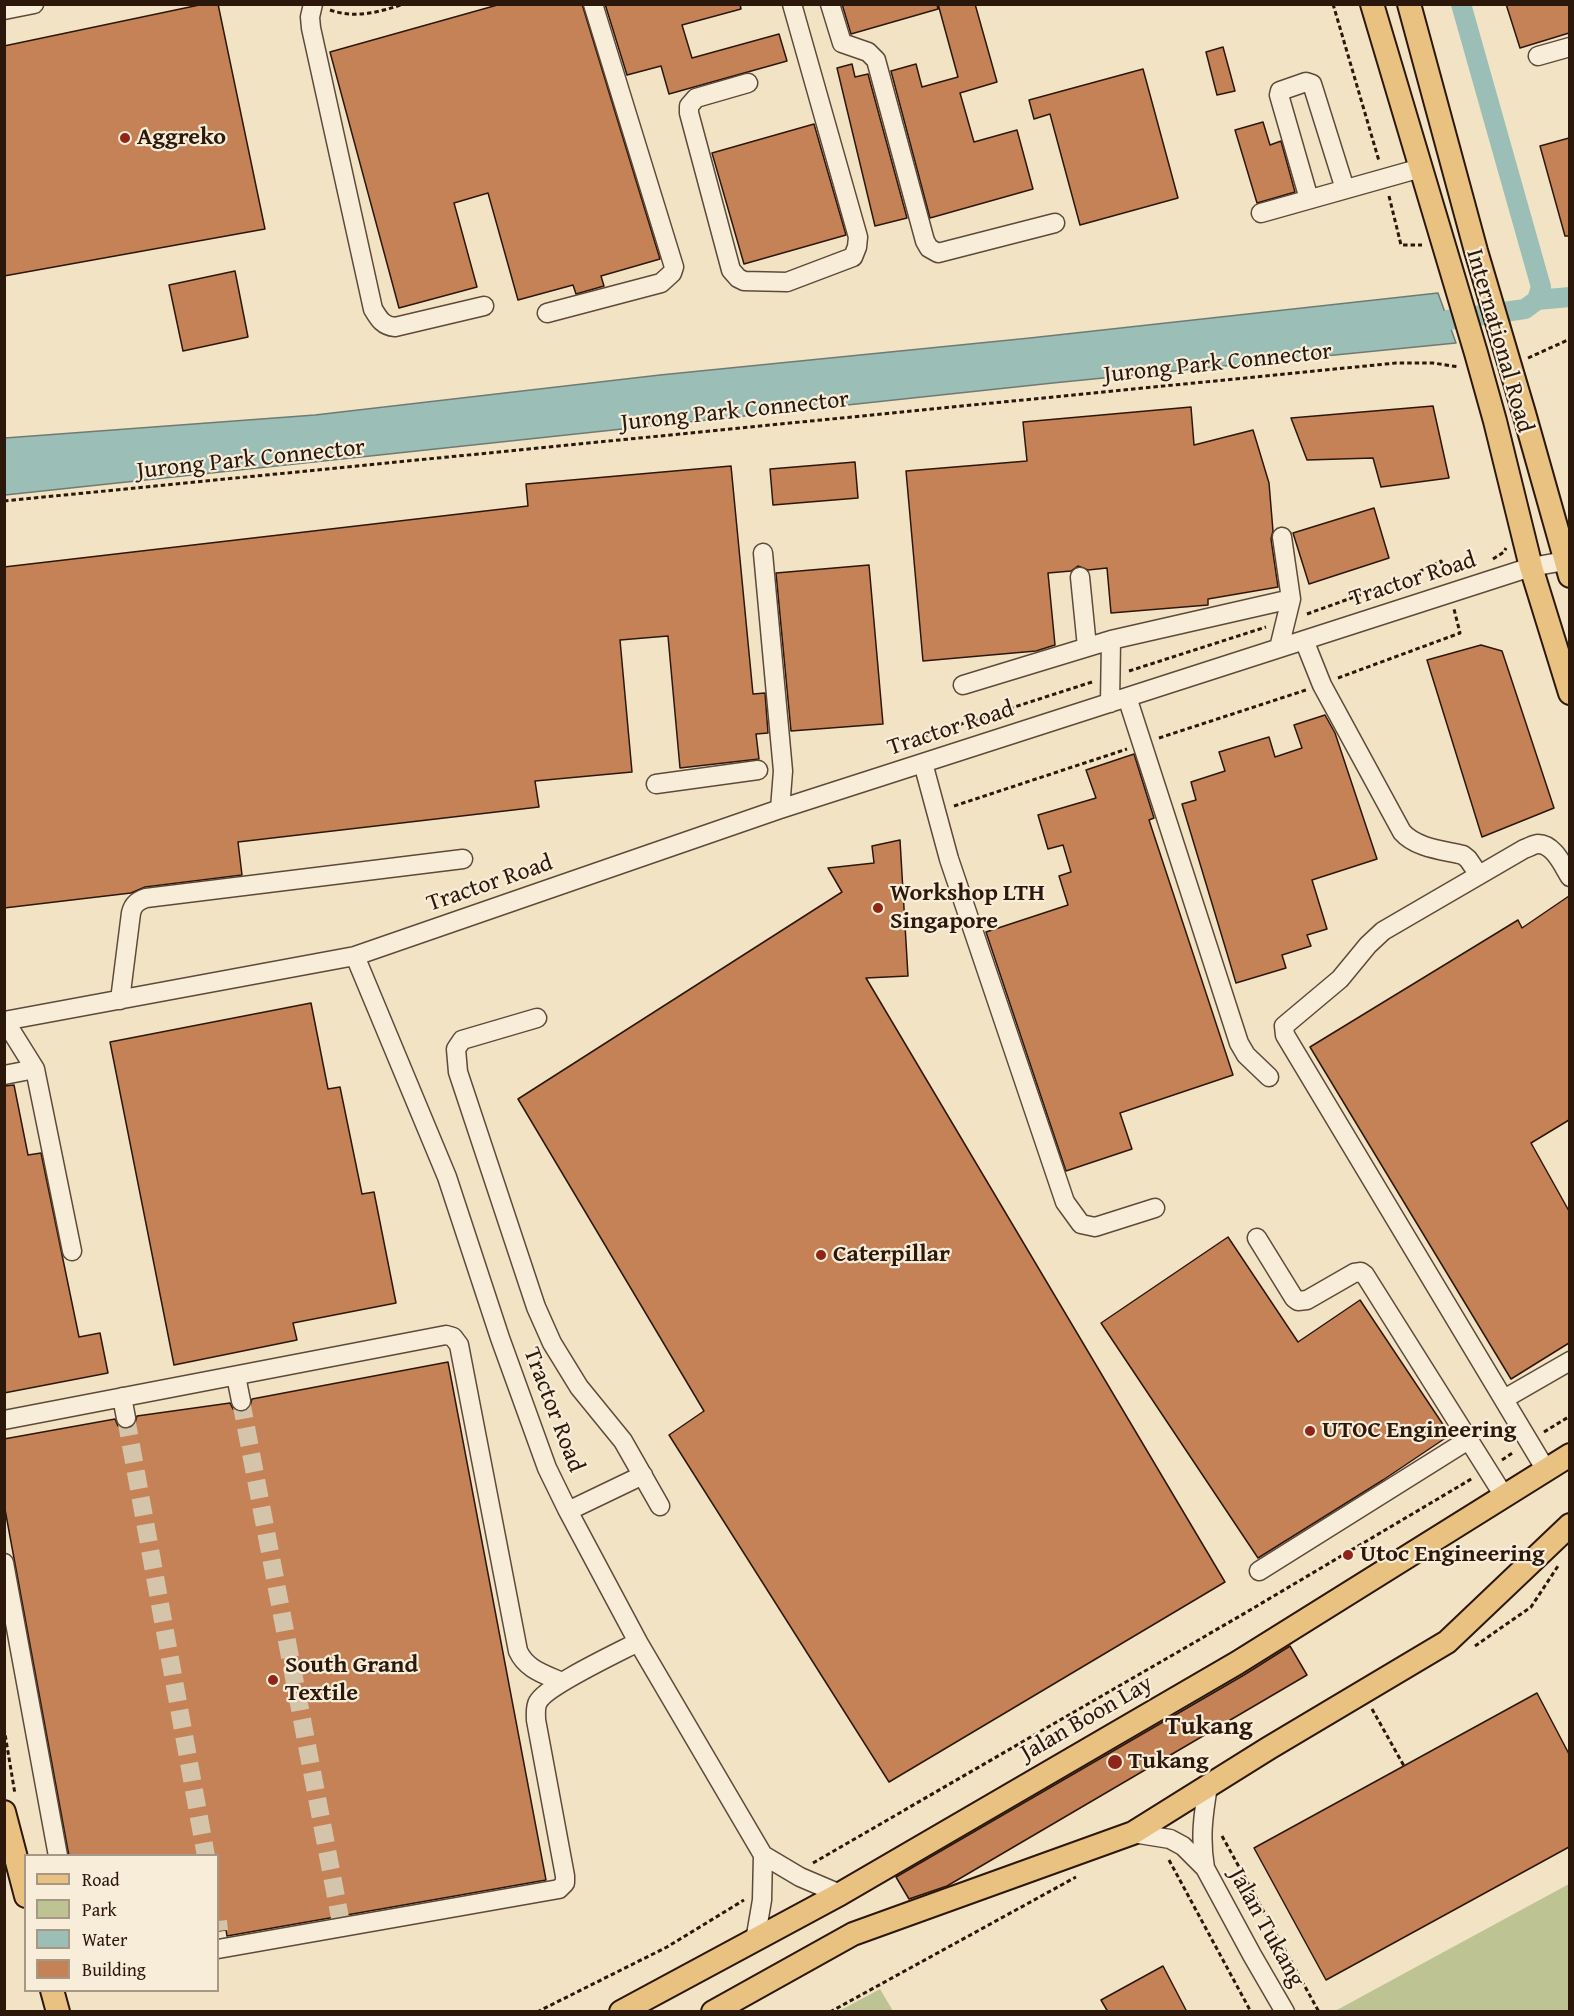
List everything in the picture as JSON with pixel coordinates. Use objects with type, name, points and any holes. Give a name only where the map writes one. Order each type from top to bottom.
[{"type":"main road","name":"International Road","points":[[1372,4],[1446,251],[1472,361],[1495,421],[1531,567],[1569,693]]},
{"type":"main road","name":"International Road","points":[[1409,4],[1476,251],[1567,568]]},
{"type":"main road","name":"Jalan Boon Lay","points":[[621,2012],[840,1894],[1237,1663],[1569,1455]]},
{"type":"main road","points":[[713,2012],[853,1934],[1132,1833],[1447,1642],[1569,1526]]},
{"type":"main road","points":[[10,1803],[24,1884]]},
{"type":"main road","points":[[53,1992],[58,2012]]},
{"type":"street","points":[[4,10],[34,4]]},
{"type":"street","points":[[547,313],[661,283],[672,273],[674,267],[593,4]]},
{"type":"street","points":[[748,83],[696,98],[689,106],[731,270],[738,279],[787,282],[853,257],[858,237],[792,4]]},
{"type":"street","points":[[830,4],[842,43],[868,52],[876,60],[925,241],[929,248],[938,253],[1055,223]]},
{"type":"street","points":[[319,6],[310,17],[311,28],[373,309],[386,326],[395,327],[484,306]]},
{"type":"street","points":[[1538,57],[1569,47]]},
{"type":"street","points":[[1310,199],[1279,95],[1282,90],[1306,82],[1312,84],[1345,189]]},
{"type":"street","points":[[1261,213],[1421,168]]},
{"type":"street","points":[[1279,648],[1291,599],[1282,537]]},
{"type":"street","points":[[763,553],[783,771],[780,809]]},
{"type":"street","name":"Tractor Road","points":[[5,1021],[355,956],[780,809],[1531,567],[1567,568]]},
{"type":"street","points":[[1080,578],[1088,647]]},
{"type":"street","points":[[963,685],[1111,640],[1291,599]]},
{"type":"street","points":[[1110,703],[1111,640]]},
{"type":"street","points":[[1304,640],[1322,684],[1402,832],[1409,840],[1463,855],[1479,875]]},
{"type":"street","points":[[1127,697],[1239,1043],[1246,1055],[1269,1077]]},
{"type":"street","points":[[923,763],[938,812],[949,860],[1065,1202],[1081,1224],[1095,1227],[1155,1208]]},
{"type":"street","points":[[656,784],[758,770]]},
{"type":"street","points":[[1546,1470],[1285,1035],[1284,1026],[1340,979],[1368,945],[1383,931],[1524,849],[1538,844],[1546,846],[1555,853],[1569,877]]},
{"type":"street","points":[[120,1000],[131,913],[138,901],[146,898],[463,859]]},
{"type":"street","name":"Tractor Road","points":[[355,956],[447,1177],[500,1338],[548,1468],[568,1512],[638,1642],[763,1855],[800,1877],[840,1894]]},
{"type":"street","points":[[537,1018],[462,1041],[456,1049],[458,1072],[536,1307],[552,1342],[579,1387],[623,1441],[660,1506]]},
{"type":"street","points":[[5,1021],[35,1069],[72,1251]]},
{"type":"street","points":[[4,1075],[35,1069]]},
{"type":"street","points":[[1257,1238],[1294,1298],[1298,1300],[1307,1300],[1358,1271],[1365,1275],[1504,1497]]},
{"type":"street","points":[[4,1420],[446,1335],[457,1340],[518,1650],[529,1667],[562,1682]]},
{"type":"street","points":[[1504,1399],[1569,1361]]},
{"type":"street","points":[[236,1376],[241,1401]]},
{"type":"street","points":[[122,1397],[126,1418]]},
{"type":"street","points":[[1259,1571],[1468,1440]]},
{"type":"street","points":[[568,1512],[643,1475]]},
{"type":"street","points":[[4,1563],[58,1854]]},
{"type":"street","points":[[220,1942],[554,1891],[562,1887],[565,1883],[565,1876],[536,1712],[537,1703],[541,1697],[562,1682],[638,1642]]},
{"type":"street","name":"Jalan Tukang","points":[[1205,1868],[1201,1844],[1208,1786]]},
{"type":"street","name":"Jalan Tukang","points":[[1132,1833],[1170,1839],[1183,1846],[1205,1868],[1285,2012]]},
{"type":"street","points":[[755,1941],[762,1900],[763,1855]]},
{"type":"path","points":[[319,6],[344,14],[373,14],[404,4]]},
{"type":"path","points":[[1333,4],[1384,178],[1401,245],[1424,245]]},
{"type":"path","points":[[1521,361],[1569,339]]},
{"type":"path","name":"Jurong Park Connector","points":[[4,501],[1396,363],[1472,361]]},
{"type":"path","points":[[938,812],[1322,684],[1460,633],[1453,607]]},
{"type":"path","points":[[809,1866],[1487,1470],[1569,1416]]},
{"type":"path","points":[[1369,1705],[1404,1766]]},
{"type":"path","points":[[4,1728],[10,1803]]},
{"type":"path","points":[[1218,1829],[1319,2012]]},
{"type":"path","points":[[1168,1858],[1251,2012]]},
{"type":"path","points":[[830,2012],[1078,1876]]},
{"type":"path","points":[[537,2012],[667,1947],[747,1899]]},
{"type":"green space","points":[[1569,1884],[1569,2011],[1335,2011]]},
{"type":"green space","points":[[880,1989],[893,2011],[839,2011]]},
{"type":"water","points":[[1438,293],[1456,343],[1053,383],[5,495],[5,438],[315,415],[660,375],[1030,338]]},
{"type":"building","name":"Aggreko","points":[[204,4],[218,4],[265,229],[4,276],[4,46]]},
{"type":"building","points":[[501,4],[582,4],[660,259],[601,276],[604,286],[576,294],[573,285],[518,300],[488,193],[454,203],[477,287],[399,308],[330,52]]},
{"type":"building","points":[[605,4],[740,4],[741,9],[682,25],[692,58],[779,34],[787,61],[669,94],[661,66],[627,75]]},
{"type":"building","points":[[842,4],[937,4],[938,9],[851,34]]},
{"type":"building","points":[[938,4],[975,4],[997,82],[960,93],[974,142],[1017,130],[1033,189],[930,218],[891,71],[916,64],[922,87],[958,77]]},
{"type":"building","points":[[1506,4],[1569,4],[1569,33],[1520,48]]},
{"type":"building","points":[[1223,47],[1235,91],[1217,95],[1206,52]]},
{"type":"building","points":[[852,64],[855,77],[868,74],[907,218],[875,226],[837,68]]},
{"type":"building","points":[[1143,69],[1178,198],[1080,225],[1050,114],[1034,119],[1029,100]]},
{"type":"building","points":[[1263,122],[1270,145],[1281,141],[1295,192],[1257,203],[1235,130]]},
{"type":"building","points":[[814,124],[846,235],[744,264],[712,153]]},
{"type":"building","points":[[1569,138],[1569,236],[1565,236],[1540,146]]},
{"type":"building","points":[[235,271],[248,337],[183,351],[169,285]]},
{"type":"building","points":[[1433,406],[1449,478],[1381,487],[1373,458],[1307,460],[1291,418]]},
{"type":"building","points":[[1191,407],[1194,445],[1253,430],[1269,483],[1273,531],[1271,539],[1278,587],[1208,599],[1208,605],[1111,613],[1107,568],[1088,570],[1078,566],[1071,571],[1048,573],[1055,645],[1036,651],[923,661],[906,471],[1027,461],[1023,422]]},
{"type":"building","points":[[855,462],[858,498],[773,505],[770,469]]},
{"type":"building","points":[[731,466],[753,694],[765,693],[768,733],[756,734],[759,759],[680,768],[668,636],[620,640],[632,772],[535,781],[539,807],[238,842],[242,875],[145,887],[131,893],[4,908],[4,567],[528,506],[526,484]]},
{"type":"building","points":[[1374,508],[1389,558],[1309,584],[1293,533]]},
{"type":"building","points":[[869,565],[883,724],[791,731],[776,573]]},
{"type":"building","points":[[1481,645],[1502,651],[1554,808],[1482,837],[1427,660]]},
{"type":"building","points":[[1325,715],[1335,733],[1377,859],[1312,880],[1327,929],[1307,935],[1311,946],[1282,955],[1286,968],[1236,983],[1182,804],[1196,800],[1191,782],[1225,771],[1219,752],[1269,737],[1275,757],[1302,748],[1294,725]]},
{"type":"building","points":[[1134,754],[1154,818],[1149,820],[1233,1075],[1120,1113],[1132,1149],[1066,1171],[986,932],[1068,905],[1059,876],[1071,872],[1063,845],[1048,849],[1038,815],[1096,798],[1086,770]]},
{"type":"building","name":"Caterpillar","points":[[900,840],[908,976],[866,978],[1225,1582],[889,1782],[669,1435],[704,1411],[518,1099],[842,892],[828,868],[874,863],[872,846]]},
{"type":"building","points":[[1569,896],[1569,1120],[1531,1143],[1569,1211],[1569,1343],[1511,1379],[1310,1047],[1518,920],[1522,928]]},
{"type":"building","points":[[311,1003],[328,1089],[340,1087],[362,1194],[374,1192],[396,1303],[293,1323],[297,1340],[174,1365],[110,1042]]},
{"type":"building","points":[[14,1085],[28,1155],[41,1153],[79,1337],[100,1333],[108,1373],[4,1393],[4,1086]]},
{"type":"building","name":"UTOC Engineering","points":[[1228,1237],[1298,1342],[1360,1300],[1450,1435],[1258,1558],[1101,1323]]},
{"type":"building","name":"South Grand Textile","points":[[448,1362],[546,1880],[227,1936],[226,1930],[219,1931],[219,1854],[69,1854],[4,1504],[4,1439],[115,1419],[118,1426],[128,1429],[134,1426],[137,1416],[230,1403],[233,1409],[243,1412],[249,1409],[252,1399]]},
{"type":"building","points":[[1290,1646],[1307,1675],[947,1886],[909,1899],[896,1877]]},
{"type":"building","points":[[1537,1693],[1569,1754],[1569,1847],[1326,1980],[1254,1848]]},
{"type":"building","points":[[1163,1966],[1187,2012],[1108,2012],[1101,2000]]},
{"type":"waterway","points":[[1461,4],[1541,287],[1537,300]]},
{"type":"waterway","points":[[1448,320],[1525,309],[1537,300],[1570,297]]},
{"type":"tunnel","points":[[241,1401],[341,1923]]},
{"type":"tunnel","points":[[126,1418],[206,1854]]},
{"type":"place","name":"Aggreko","points":[[125,138]]},
{"type":"place","name":"Workshop LTH Singapore","points":[[878,908]]},
{"type":"place","name":"Caterpillar","points":[[821,1255]]},
{"type":"place","name":"UTOC Engineering","points":[[1310,1431]]},
{"type":"place","name":"Utoc Engineering","points":[[1348,1555]]},
{"type":"place","name":"South Grand Textile","points":[[273,1680]]},
{"type":"place","name":"Tukang","points":[[1115,1762]]},
{"type":"district","name":"Tukang","points":[[1209,1727]]}]
